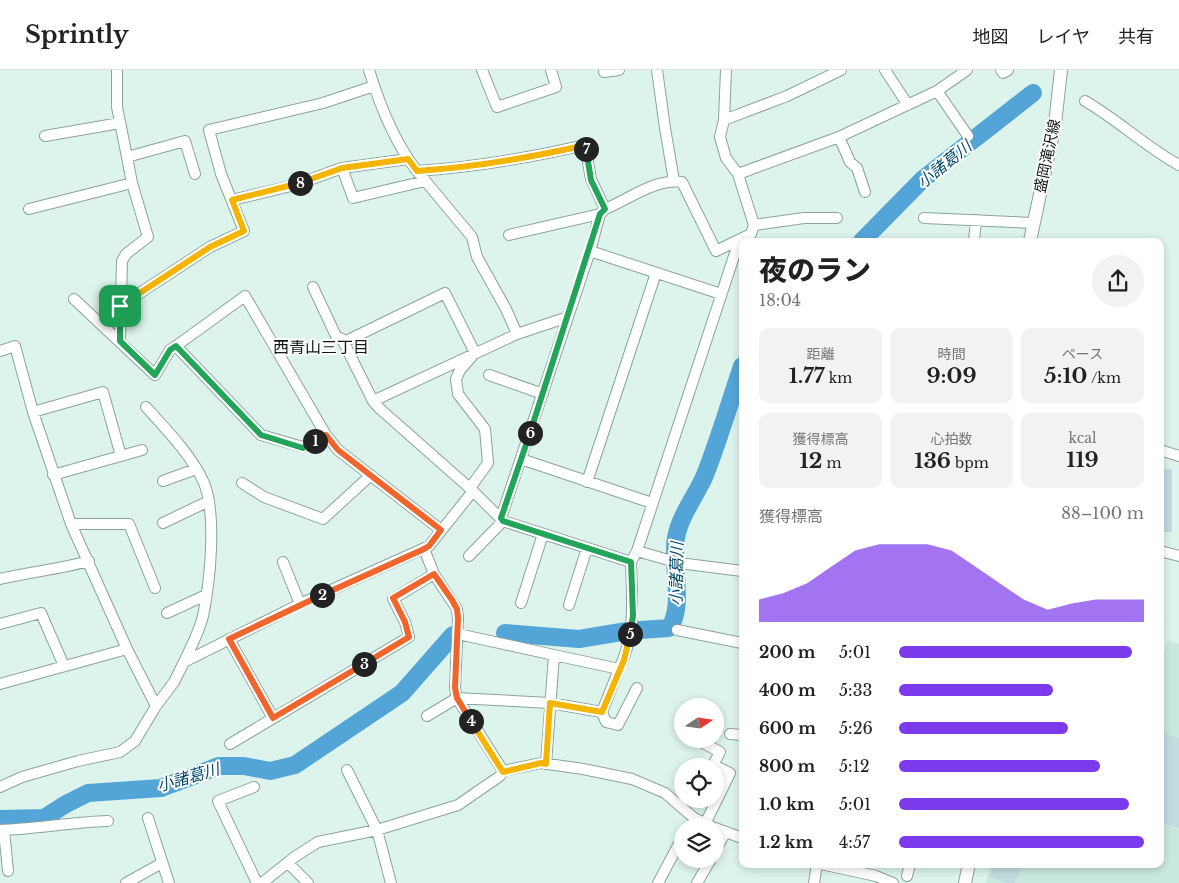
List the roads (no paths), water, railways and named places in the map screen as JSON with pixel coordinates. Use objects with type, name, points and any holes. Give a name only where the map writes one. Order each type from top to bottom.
[{"type":"main road","name":"盛岡滝沢線","points":[[1030,238],[1055,124],[1061,70]]},
{"type":"main road","points":[[965,883],[968,868]]},
{"type":"street","points":[[117,70],[116,92],[120,123],[132,183],[148,238],[126,254],[122,261],[120,341]]},
{"type":"street","points":[[369,70],[385,116],[408,159],[472,237],[477,257],[506,309],[517,334]]},
{"type":"street","points":[[482,70],[497,107],[556,87],[551,70]]},
{"type":"street","points":[[604,72],[619,70]]},
{"type":"street","points":[[657,70],[674,181]]},
{"type":"street","points":[[726,70],[724,120],[720,137],[726,158],[738,174],[754,225],[751,234],[744,238]]},
{"type":"street","points":[[724,120],[787,96],[841,70]]},
{"type":"street","points":[[885,70],[908,105]]},
{"type":"street","points":[[738,174],[811,149],[839,137],[937,91],[967,70]]},
{"type":"street","points":[[1001,70],[1003,73],[1008,70]]},
{"type":"street","points":[[120,306],[210,247],[244,231],[221,174],[209,130],[323,103],[374,86]]},
{"type":"street","points":[[937,91],[968,136]]},
{"type":"street","points":[[1085,101],[1099,109],[1159,154],[1179,165]]},
{"type":"street","points":[[45,136],[120,123]]},
{"type":"street","points":[[839,137],[850,162],[857,168],[865,192]]},
{"type":"street","points":[[127,157],[185,141],[195,174]]},
{"type":"street","points":[[417,171],[525,158],[586,145],[591,180],[602,212],[502,519],[469,556]]},
{"type":"street","points":[[232,200],[296,185],[342,168],[408,159]]},
{"type":"street","points":[[342,168],[353,198],[425,182]]},
{"type":"street","points":[[509,235],[602,212],[651,187],[674,181],[682,182],[716,251],[738,241]]},
{"type":"street","points":[[29,209],[132,183]]},
{"type":"street","points":[[754,225],[804,218],[837,218]]},
{"type":"street","points":[[924,218],[1033,223]]},
{"type":"street","points":[[974,238],[976,220]]},
{"type":"street","points":[[636,688],[618,725],[606,722],[602,712],[624,660],[633,616],[631,562],[637,551],[738,241]]},
{"type":"street","points":[[590,251],[721,294]]},
{"type":"street","points":[[587,482],[656,273]]},
{"type":"street","points":[[314,288],[336,336],[344,342],[373,401],[502,519],[631,562]]},
{"type":"street","points":[[344,342],[445,293],[475,353]]},
{"type":"street","points":[[74,299],[155,375],[170,350],[245,296],[326,435],[338,450],[441,530]]},
{"type":"street","points":[[373,401],[517,334],[568,317]]},
{"type":"street","points":[[0,351],[15,346],[33,412],[71,524],[127,649],[156,706]]},
{"type":"street","points":[[176,346],[261,435],[303,448],[326,435]]},
{"type":"street","points":[[184,662],[300,604],[429,546],[488,464],[485,429],[458,394],[456,379],[460,370],[475,353]]},
{"type":"street","points":[[489,375],[543,394]]},
{"type":"street","points":[[33,412],[103,392],[121,456]]},
{"type":"street","points":[[0,787],[22,777],[78,761],[120,752],[135,741],[156,706],[174,682],[203,617],[212,541],[212,516],[209,500],[204,483],[196,469],[173,438],[146,407]]},
{"type":"street","points":[[54,475],[142,450]]},
{"type":"street","points":[[1164,451],[1179,456]]},
{"type":"street","points":[[521,459],[652,503]]},
{"type":"street","points":[[163,481],[196,469]]},
{"type":"street","points":[[242,483],[264,498],[323,519],[371,475]]},
{"type":"street","points":[[163,523],[209,500]]},
{"type":"street","points":[[71,524],[129,524],[155,588]]},
{"type":"street","points":[[521,603],[543,534]]},
{"type":"street","points":[[569,605],[587,548]]},
{"type":"street","points":[[424,549],[434,574],[457,609],[458,634],[455,688],[457,698],[503,772]]},
{"type":"street","points":[[637,551],[674,562],[739,571]]},
{"type":"street","points":[[1164,552],[1179,556]]},
{"type":"street","points":[[0,579],[24,573],[63,568],[89,561]]},
{"type":"street","points":[[283,562],[300,604]]},
{"type":"street","points":[[230,744],[409,637],[405,622],[393,598],[434,574]]},
{"type":"street","points":[[167,613],[206,595]]},
{"type":"street","points":[[0,624],[41,613],[64,666]]},
{"type":"street","points":[[677,630],[739,642]]},
{"type":"street","points":[[458,634],[619,669]]},
{"type":"street","points":[[229,639],[273,718]]},
{"type":"street","points":[[0,684],[127,649]]},
{"type":"street","points":[[546,764],[554,655]]},
{"type":"street","points":[[426,716],[457,698],[550,703],[602,712]]},
{"type":"street","points":[[730,734],[739,735]]},
{"type":"street","points":[[713,748],[720,752],[713,765],[730,773],[713,818]]},
{"type":"street","points":[[262,883],[318,842],[377,830],[458,805],[477,793],[503,772],[541,763],[632,779],[665,793],[687,818]]},
{"type":"street","points":[[347,770],[377,830],[391,883]]},
{"type":"street","points":[[254,787],[218,801],[258,883]]},
{"type":"street","points":[[148,818],[168,883]]},
{"type":"street","points":[[8,871],[2,830],[42,828],[108,820]]},
{"type":"street","points":[[725,833],[739,837]]},
{"type":"street","points":[[658,883],[674,853]]},
{"type":"street","points":[[288,863],[308,883]]},
{"type":"street","points":[[126,883],[162,864]]},
{"type":"street","points":[[697,883],[706,868]]},
{"type":"street","points":[[814,883],[816,868]]},
{"type":"street","points":[[839,868],[876,876],[893,883]]},
{"type":"street","points":[[907,876],[909,868]]},
{"type":"waterway","name":"小諸葛川","points":[[865,238],[923,179],[1033,93]]},
{"type":"waterway","name":"小諸葛川","points":[[505,633],[579,639],[627,631],[669,628],[674,619],[676,609],[675,548],[678,530],[705,475],[739,375]]},
{"type":"waterway","name":"小諸葛川","points":[[0,819],[44,818],[88,793],[161,788],[219,766],[244,766],[270,771],[295,765],[402,693],[453,635]]},
{"type":"district","name":"西青山三丁目","points":[[321,347]]}]
